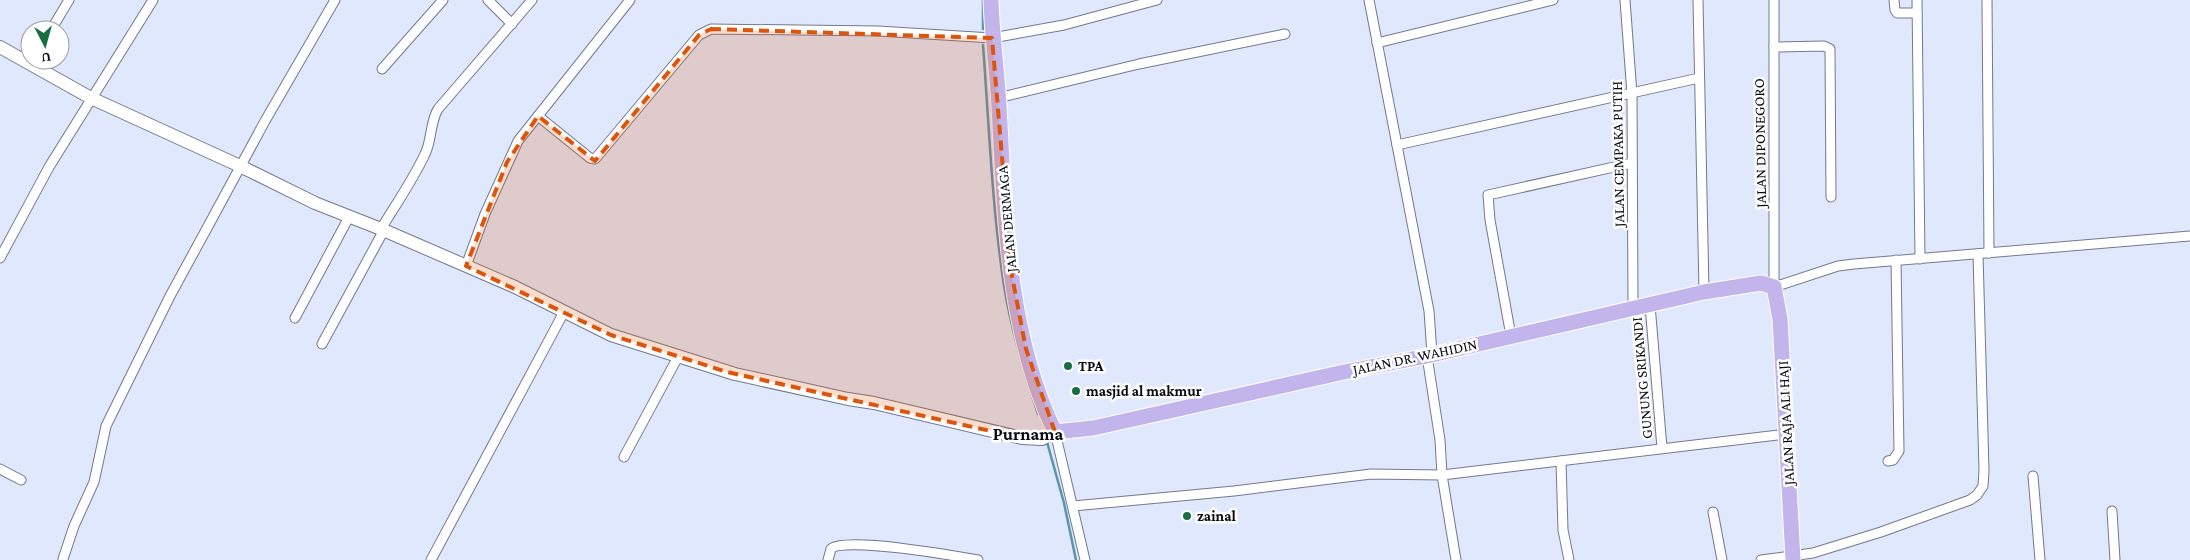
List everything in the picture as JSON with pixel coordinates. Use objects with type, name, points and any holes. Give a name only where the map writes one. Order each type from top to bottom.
[{"type":"main road","name":"JALAN DERMAGA","points":[[991,0],[1002,172],[1014,285],[1026,349],[1038,392],[1055,432]]},
{"type":"main road","name":"JALAN DR. WAHIDIN","points":[[1055,432],[1094,428],[1344,372],[1430,355],[1704,292],[1761,282],[1774,286]]},
{"type":"main road","name":"JALAN RAJA ALI HAJI","points":[[1774,286],[1781,328],[1793,558]]},
{"type":"street","points":[[56,20],[69,0]]},
{"type":"street","points":[[0,258],[48,167],[152,0]]},
{"type":"street","points":[[63,559],[74,526],[94,482],[106,426],[132,377],[170,296],[240,166],[335,0]]},
{"type":"street","points":[[382,70],[443,0]]},
{"type":"street","points":[[488,0],[512,24]]},
{"type":"street","points":[[322,344],[425,154],[432,135],[435,114],[532,0]]},
{"type":"street","points":[[466,266],[507,162],[518,141],[630,0]]},
{"type":"street","points":[[538,116],[590,158],[595,159],[699,35],[710,29],[878,31],[992,38],[1064,24],[1157,0]]},
{"type":"street","points":[[1369,0],[1429,311],[1430,355],[1440,440],[1442,476],[1456,560]]},
{"type":"street","points":[[1377,44],[1553,0]]},
{"type":"street","name":"JALAN CEMPAKA PUTIH","points":[[1625,0],[1632,94],[1633,308]]},
{"type":"street","points":[[1698,0],[1704,292]]},
{"type":"street","name":"JALAN DIPONEGORO","points":[[1774,0],[1774,286]]},
{"type":"street","points":[[1894,0],[1897,13],[1917,13]]},
{"type":"street","points":[[1917,0],[1920,259]]},
{"type":"street","points":[[1987,0],[1989,253]]},
{"type":"street","points":[[998,98],[1139,64],[1285,34]]},
{"type":"street","points":[[1774,47],[1824,46],[1830,49],[1831,197]]},
{"type":"street","points":[[0,48],[20,57]]},
{"type":"street","points":[[44,70],[91,98],[240,166],[314,203],[383,230],[514,287],[611,335],[735,374],[874,403],[1022,438],[1042,439],[1055,432],[1085,560]]},
{"type":"street","points":[[1397,146],[1699,78]]},
{"type":"street","points":[[1511,336],[1490,220],[1488,195],[1632,163]]},
{"type":"street","points":[[295,318],[349,217]]},
{"type":"street","points":[[1774,286],[1838,266],[2190,236]]},
{"type":"street","points":[[1761,560],[1793,558],[1806,555],[1881,532],[1970,500],[1980,490],[1984,470],[1978,254]]},
{"type":"street","points":[[1888,461],[1893,460],[1899,451],[1896,260]]},
{"type":"street","name":"GUNUNG SRIKANDI","points":[[1650,305],[1662,448]]},
{"type":"street","points":[[431,560],[564,312]]},
{"type":"street","points":[[624,457],[679,355]]},
{"type":"street","points":[[1073,506],[1234,491],[1371,474],[1442,476],[1786,434]]},
{"type":"street","points":[[1561,461],[1563,530],[1569,560]]},
{"type":"street","points":[[0,469],[20,480]]},
{"type":"street","points":[[2033,476],[2040,560]]},
{"type":"street","points":[[1713,512],[1722,560]]},
{"type":"street","points":[[2112,512],[2115,560]]},
{"type":"street","points":[[828,560],[831,548],[836,545],[876,546],[946,553],[978,560]]},
{"type":"highlighted area","points":[[711,29],[992,38],[1012,276],[1026,349],[1055,432],[1042,439],[1022,438],[727,372],[611,335],[466,266],[507,162],[538,116],[595,161],[699,35]]},
{"type":"waterway","points":[[983,0],[983,29]]},
{"type":"waterway","points":[[983,45],[994,196],[1004,286],[1018,351],[1038,414]]},
{"type":"waterway","points":[[1047,442],[1064,503],[1076,560]]},
{"type":"place","name":"TPA","points":[[1068,366]]},
{"type":"place","name":"masjid al makmur","points":[[1076,391]]},
{"type":"place","name":"zainal","points":[[1187,516]]},
{"type":"district","name":"Purnama","points":[[1028,434]]}]
